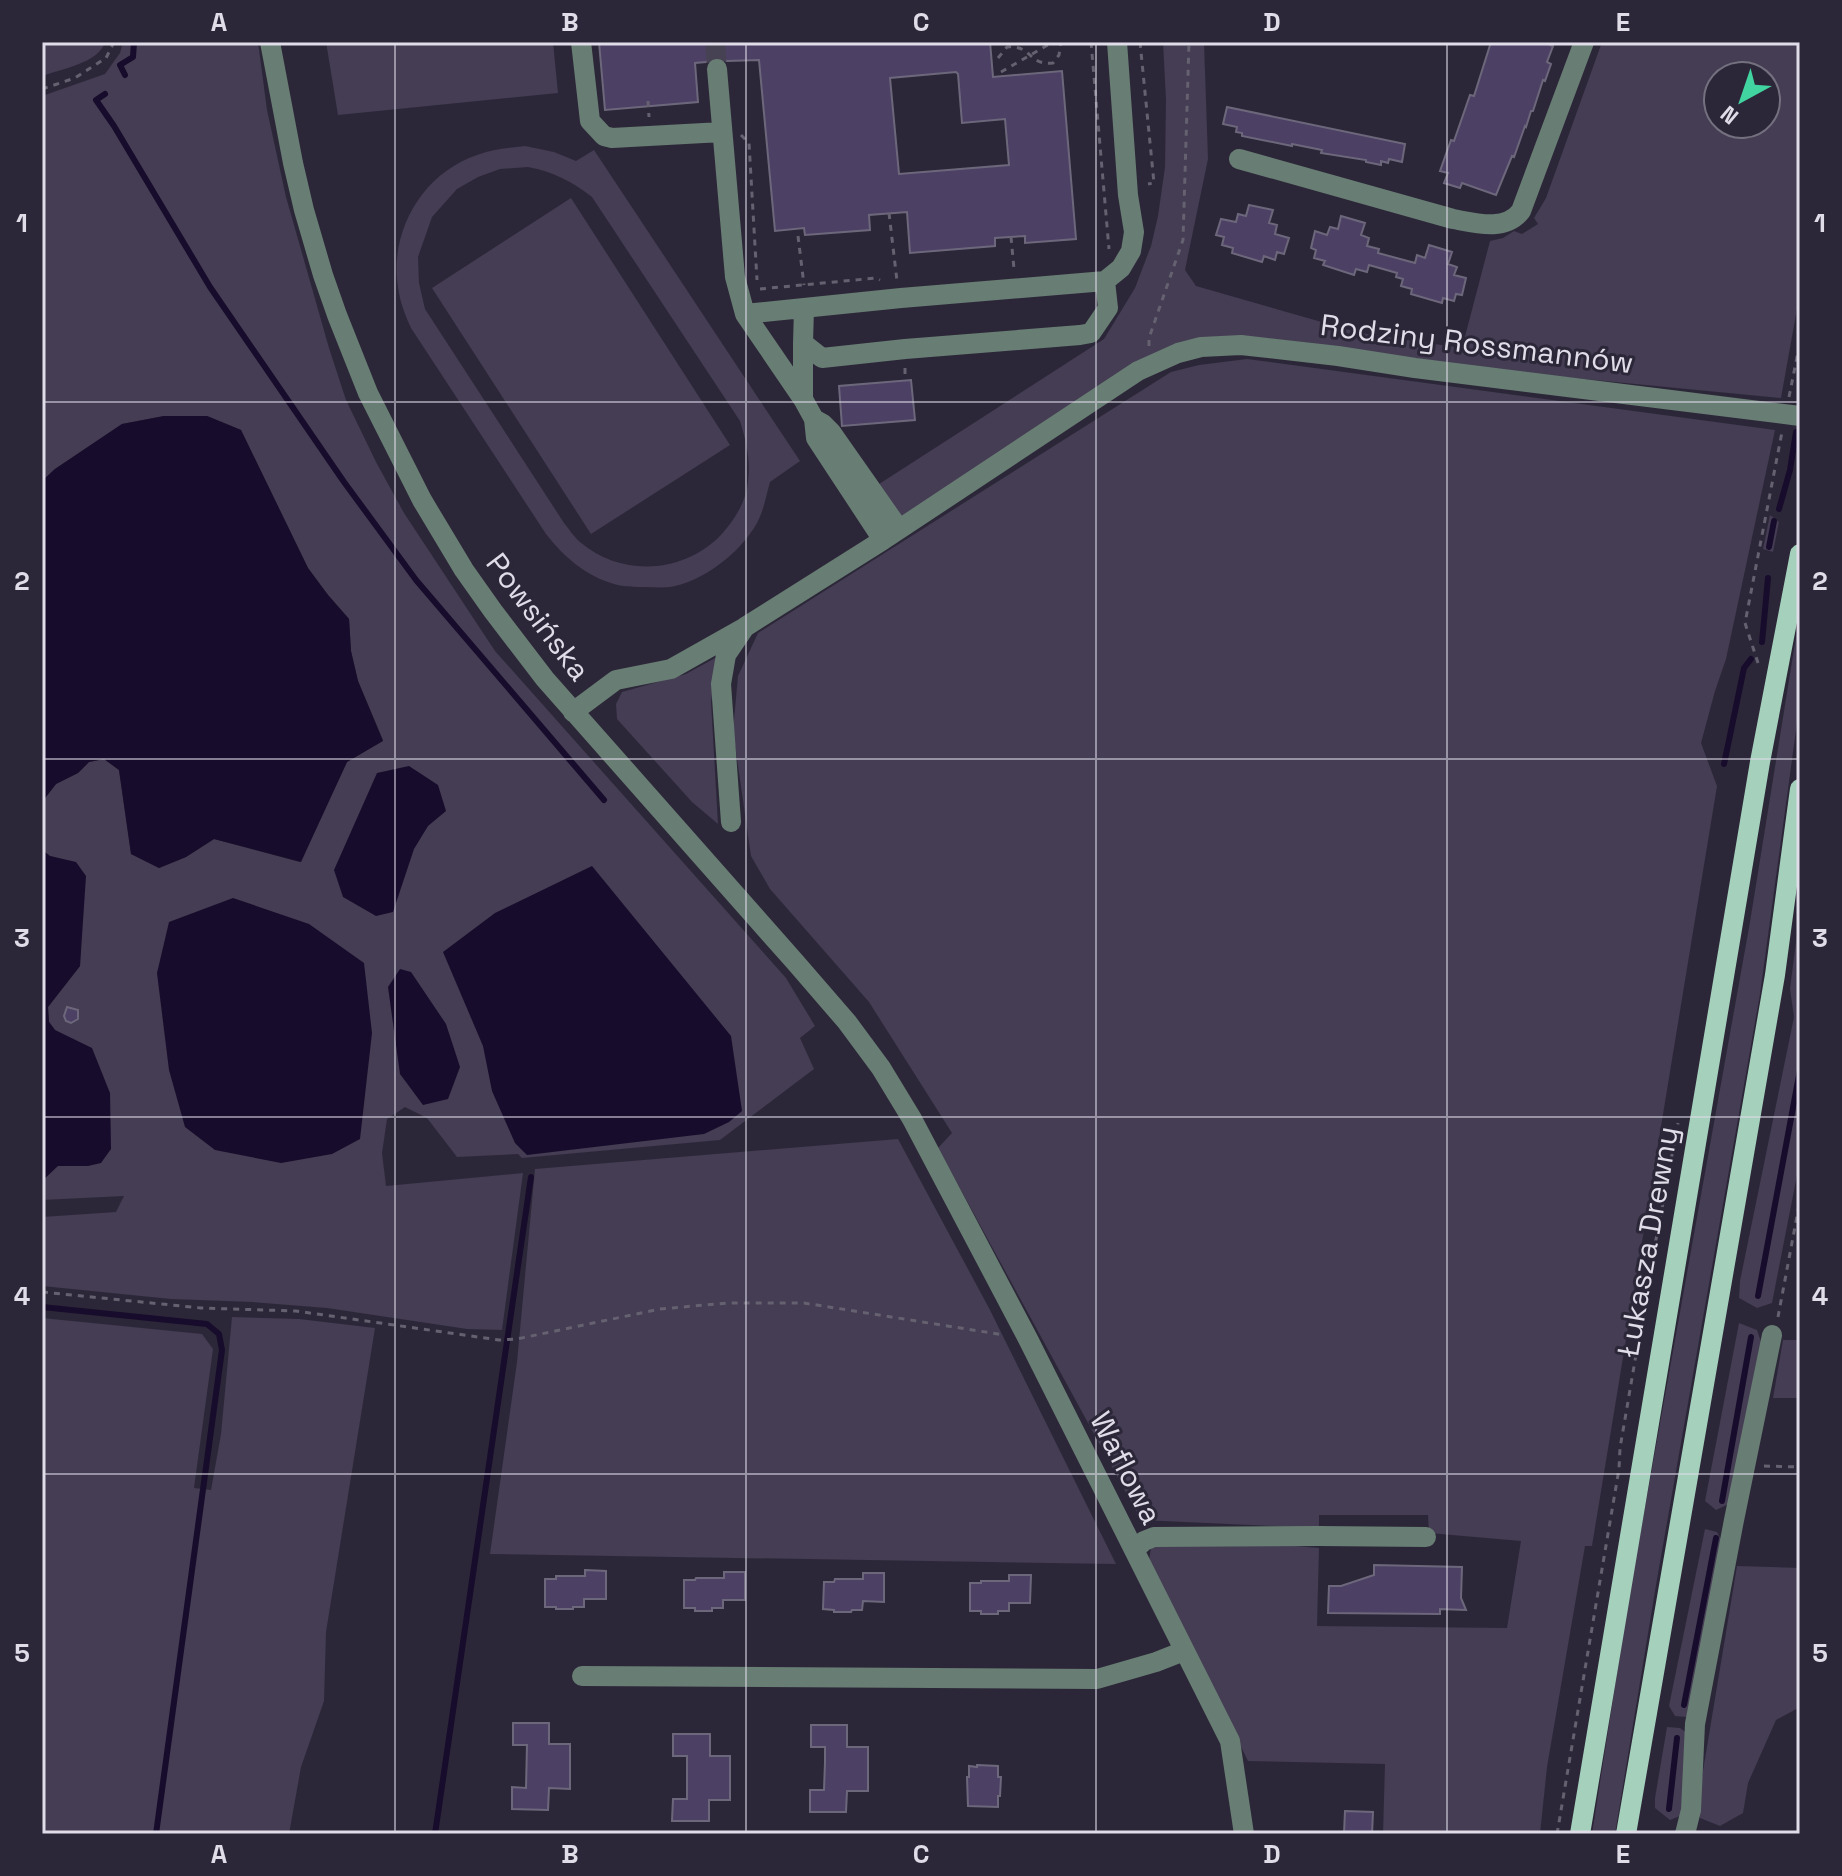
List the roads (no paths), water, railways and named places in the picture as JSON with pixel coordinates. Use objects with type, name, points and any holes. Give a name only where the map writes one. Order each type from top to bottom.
[{"type":"main road","name":"Łukasza Drewny","points":[[1580,1834],[1757,778],[1800,554]]},
{"type":"main road","points":[[1626,1834],[1775,975],[1800,789]]},
{"type":"street","name":"Powsińska","points":[[270,42],[293,163],[313,242],[337,315],[368,393],[422,500],[464,570],[521,649],[847,1022],[881,1068],[923,1139]]},
{"type":"street","points":[[581,42],[590,121],[604,136],[730,132]]},
{"type":"street","points":[[745,314],[1105,281],[1121,268],[1131,251],[1134,232],[1117,42]]},
{"type":"street","points":[[1239,159],[1453,219],[1489,225],[1506,223],[1515,219],[1521,211],[1584,42]]},
{"type":"street","points":[[717,69],[730,132],[735,277],[745,314],[803,399],[814,419],[816,438],[891,534]]},
{"type":"street","points":[[803,343],[822,358],[1091,333],[1108,308],[1105,281]]},
{"type":"street","points":[[803,399],[804,309]]},
{"type":"street","name":"Rodziny Rossmannów","points":[[573,712],[616,680],[671,669],[745,627],[1149,365],[1201,347],[1241,345],[1793,415]]},
{"type":"street","points":[[803,399],[822,358]]},
{"type":"street","points":[[731,822],[721,684],[726,655],[745,627]]},
{"type":"street","name":"Waflowa","points":[[923,1139],[1028,1339],[1230,1741],[1244,1834]]},
{"type":"street","points":[[1685,1834],[1691,1810],[1695,1724],[1772,1335]]},
{"type":"street","points":[[1134,1550],[1154,1537],[1426,1537]]},
{"type":"street","points":[[582,1676],[1097,1679],[1184,1651]]},
{"type":"waterway","points":[[125,75],[120,65],[133,57],[134,42]]},
{"type":"waterway","points":[[105,94],[96,100],[210,287],[344,482],[416,580],[604,800]]},
{"type":"waterway","points":[[1779,509],[1796,432]]},
{"type":"waterway","points":[[1769,547],[1774,521]]},
{"type":"waterway","points":[[1762,642],[1768,578]]},
{"type":"waterway","points":[[1724,764],[1744,668],[1751,659]]},
{"type":"waterway","points":[[1758,1296],[1800,1070]]},
{"type":"waterway","points":[[435,1834],[531,1177]]},
{"type":"waterway","points":[[42,1307],[207,1324],[219,1334],[222,1350],[156,1834]]},
{"type":"waterway","points":[[1722,1501],[1751,1337]]},
{"type":"waterway","points":[[1684,1705],[1716,1538]]},
{"type":"waterway","points":[[1669,1809],[1677,1738]]},
{"type":"tunnel","points":[[715,42],[717,69]]}]
